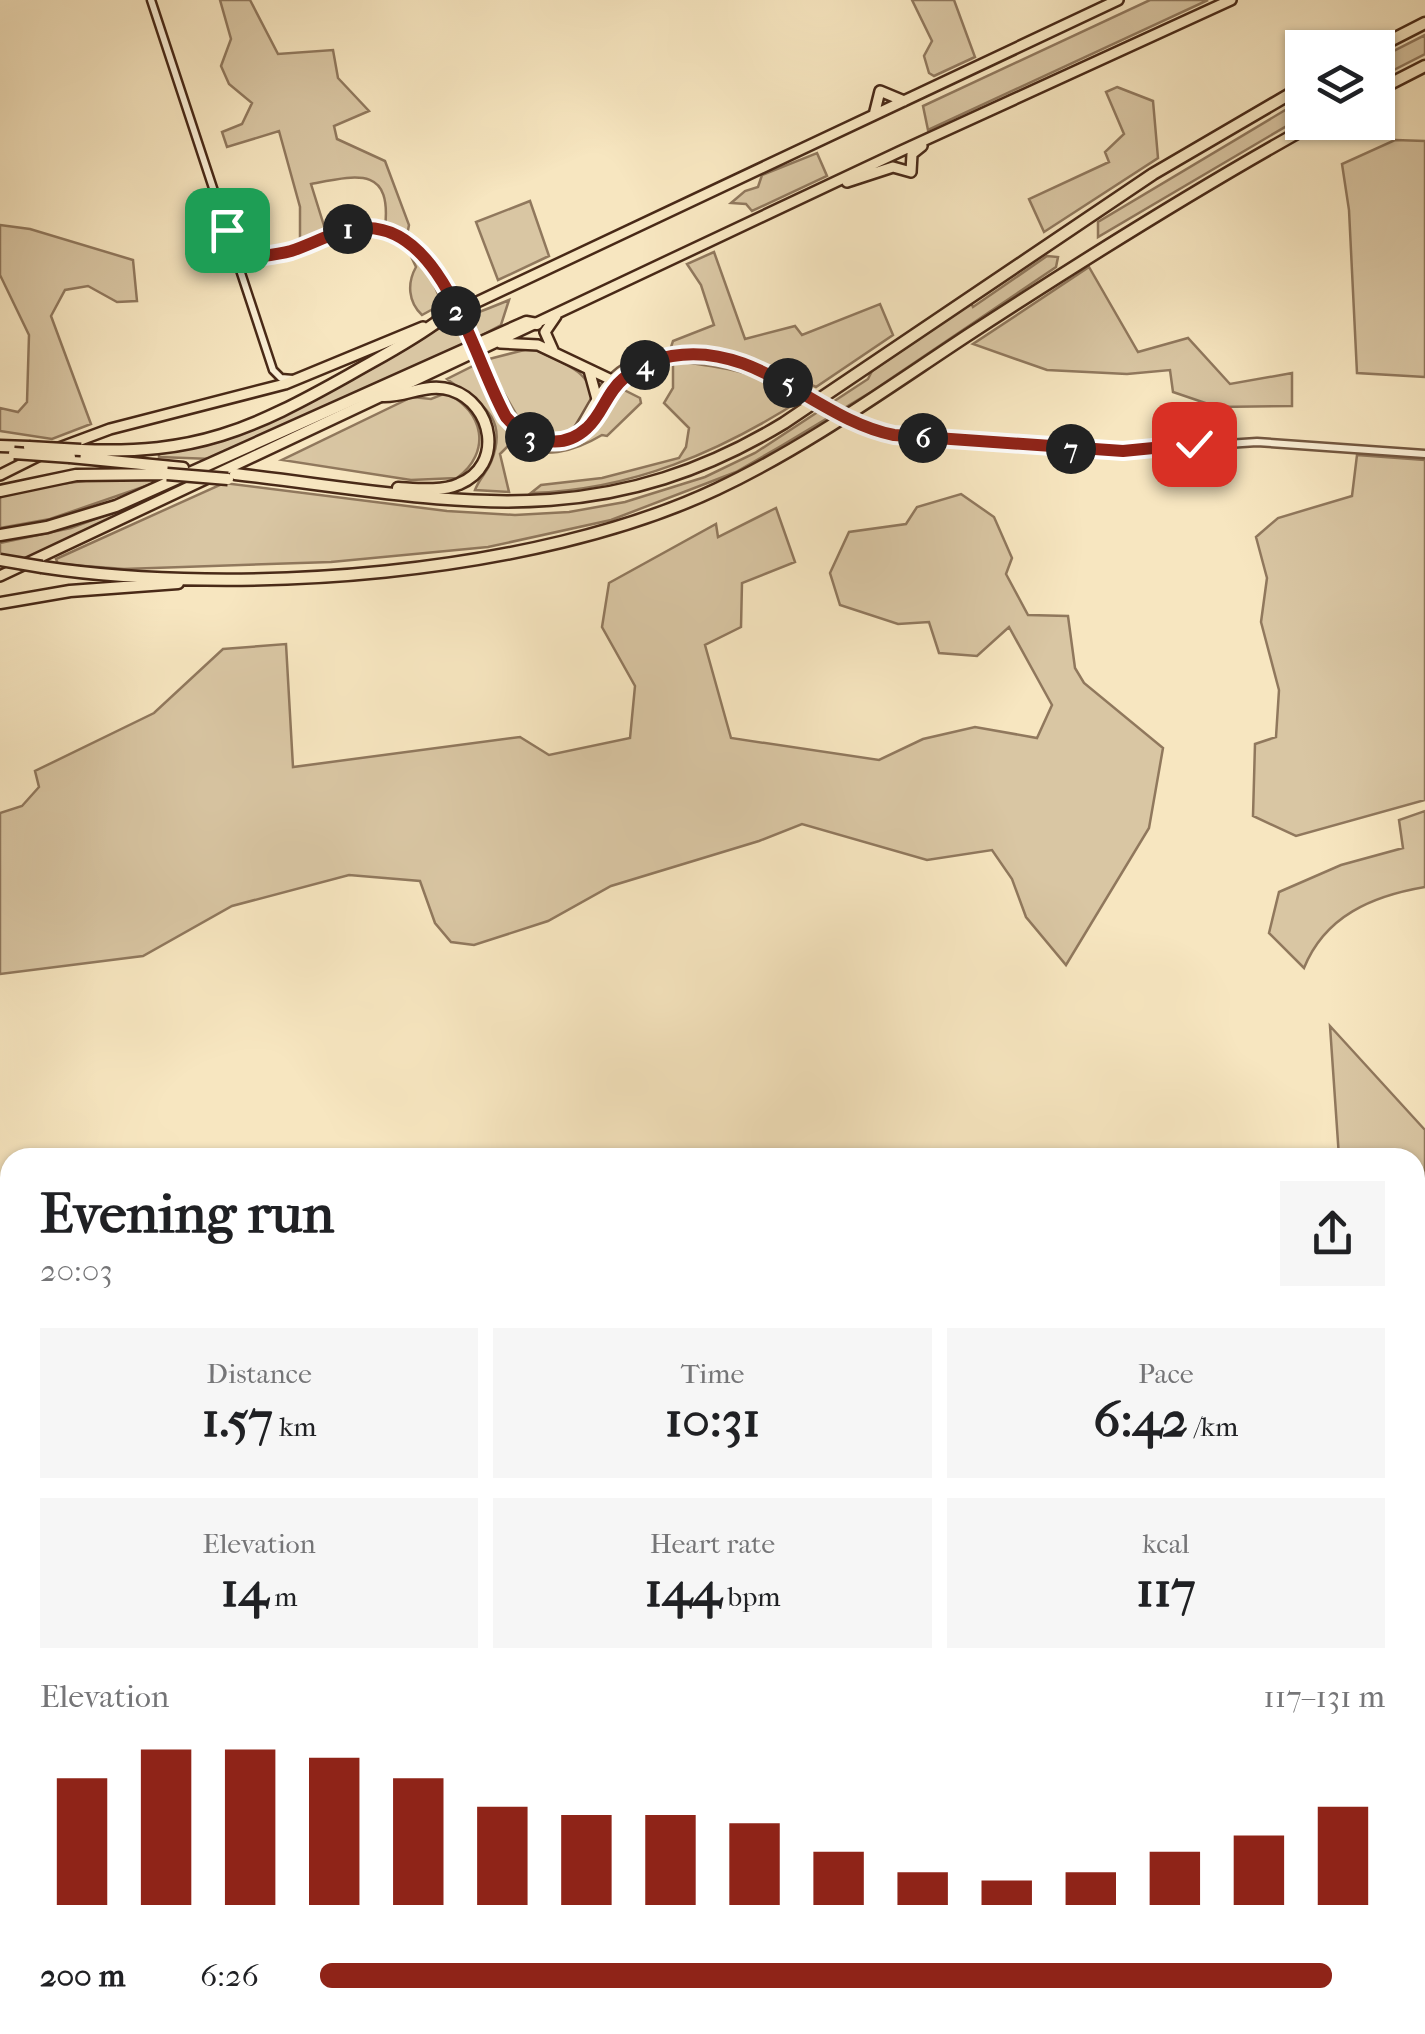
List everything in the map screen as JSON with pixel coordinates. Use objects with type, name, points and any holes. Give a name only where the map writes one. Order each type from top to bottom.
[{"type":"highway","points":[[0,475],[92,435],[302,378],[441,319],[1118,0]]},
{"type":"highway","points":[[0,576],[822,188],[1231,0]]},
{"type":"highway","points":[[1395,38],[1425,23]]},
{"type":"highway","points":[[1395,81],[1425,66]]},
{"type":"highway","points":[[874,116],[880,91],[904,101]]},
{"type":"highway","points":[[0,491],[76,476],[166,474],[267,478],[466,502],[556,501],[639,487],[720,458],[798,414],[1153,174],[1285,97]]},
{"type":"highway","points":[[822,188],[898,166],[910,172],[914,151],[946,131]]},
{"type":"highway","points":[[0,603],[98,588],[372,570],[494,556],[595,534],[677,506],[808,441],[1123,235],[1285,140]]},
{"type":"highway","points":[[554,352],[545,332],[563,311]]},
{"type":"highway","points":[[0,449],[162,450],[236,433],[300,402],[441,319]]},
{"type":"highway","points":[[0,535],[65,522],[116,506],[526,322],[537,324]]},
{"type":"highway","points":[[494,344],[526,342],[614,382]]},
{"type":"highway","points":[[587,368],[595,382],[597,400]]},
{"type":"highway","points":[[382,492],[393,488],[440,488],[464,482],[482,465],[489,440],[480,410],[456,392],[431,388],[383,396]]},
{"type":"highway","points":[[0,449],[231,476]]},
{"type":"highway","points":[[0,560],[128,576],[235,578]]},
{"type":"street","points":[[151,0],[273,370],[271,382],[263,390]]},
{"type":"street","points":[[237,260],[292,250],[346,229],[373,228],[400,236],[434,267],[506,417],[523,433],[547,442],[588,427],[614,382]]},
{"type":"street","points":[[574,435],[597,400],[638,360],[671,356],[736,362],[801,390],[864,425],[894,435],[1036,448],[1123,451],[1256,442],[1425,454]]},
{"type":"street","points":[[273,370],[284,379],[302,378]]},
{"type":"shaded area","points":[[220,0],[250,0],[278,54],[333,50],[338,78],[369,111],[334,126],[337,139],[385,161],[409,225],[407,235],[385,228],[386,208],[377,184],[368,179],[343,178],[311,184],[325,229],[300,239],[300,207],[279,131],[227,147],[222,132],[242,124],[252,103],[229,84],[221,66],[231,39]]},
{"type":"shaded area","points":[[912,0],[954,0],[975,57],[934,76],[929,73],[924,56],[932,41]]},
{"type":"shaded area","points":[[1150,0],[1208,0],[928,130],[923,106]]},
{"type":"shaded area","points":[[1425,35],[1425,54],[1395,69],[1395,50]]},
{"type":"shaded area","points":[[1117,87],[1153,101],[1158,158],[1044,232],[1029,199],[1109,162],[1105,152],[1124,134],[1106,92]]},
{"type":"shaded area","points":[[1285,110],[1285,127],[1098,237],[1098,222]]},
{"type":"shaded area","points":[[1395,140],[1425,141],[1425,377],[1357,373],[1349,210],[1342,164]]},
{"type":"shaded area","points":[[817,153],[827,176],[752,211],[746,204],[731,203],[745,191],[758,187],[762,175]]},
{"type":"shaded area","points":[[530,201],[549,256],[498,280],[476,222]]},
{"type":"shaded area","points":[[0,225],[30,229],[133,260],[137,301],[117,302],[88,286],[65,290],[51,316],[91,424],[52,439],[0,431],[0,408],[18,412],[27,402],[29,335],[0,275]]},
{"type":"shaded area","points":[[409,252],[427,267],[442,304],[422,315],[410,292],[416,267]]},
{"type":"shaded area","points":[[714,252],[745,339],[795,326],[802,335],[880,304],[893,335],[816,387],[745,359],[671,347],[673,341],[714,325],[701,285],[687,264]]},
{"type":"shaded area","points":[[1047,256],[1058,257],[1056,267],[871,392],[736,472],[611,520],[488,547],[331,562],[124,569],[58,564],[56,559],[224,483],[447,511],[515,515],[569,512],[625,502],[705,477],[755,453],[868,379],[872,371],[971,303],[973,307]]},
{"type":"shaded area","points":[[1089,267],[1138,352],[1188,338],[1230,384],[1292,373],[1292,406],[1217,407],[1173,392],[1170,370],[1127,374],[1047,370],[973,344]]},
{"type":"shaded area","points":[[509,300],[501,325],[464,345],[212,459],[159,457],[265,424],[434,331]]},
{"type":"shaded area","points":[[532,348],[572,367],[591,390],[593,401],[586,413],[565,433],[548,434],[523,426],[485,360]]},
{"type":"shaded area","points":[[673,361],[740,372],[804,398],[740,435],[674,465],[604,484],[531,493],[541,485],[602,478],[679,458],[686,447],[689,428],[664,403],[673,388]]},
{"type":"shaded area","points":[[475,365],[515,430],[546,447],[563,447],[582,437],[620,388],[640,398],[641,403],[607,436],[569,450],[534,452],[509,445],[500,454],[509,492],[475,490],[496,446],[493,420],[478,402],[447,379]]},
{"type":"shaded area","points":[[446,393],[469,410],[479,433],[475,456],[457,478],[411,480],[282,460],[412,397],[431,399]]},
{"type":"shaded area","points":[[1357,455],[1425,460],[1425,800],[1296,836],[1253,816],[1255,744],[1276,737],[1279,690],[1261,622],[1267,578],[1256,537],[1278,518],[1352,496]]},
{"type":"shaded area","points":[[115,477],[169,478],[50,519],[0,528],[0,496],[29,488]]},
{"type":"shaded area","points":[[179,488],[27,560],[0,554],[0,543],[71,528]]},
{"type":"shaded area","points":[[961,494],[994,517],[1012,558],[1006,574],[1028,615],[1068,616],[1075,668],[1084,683],[1163,748],[1149,828],[1066,965],[1026,917],[1012,879],[992,850],[927,860],[802,824],[611,886],[548,921],[474,945],[451,942],[435,923],[420,881],[349,875],[232,906],[143,956],[0,974],[0,813],[22,806],[39,787],[35,771],[154,713],[223,649],[286,644],[293,767],[520,737],[549,755],[630,738],[635,686],[602,627],[609,583],[716,524],[718,537],[776,508],[795,562],[742,583],[741,627],[705,645],[731,738],[879,760],[923,739],[975,727],[1037,738],[1052,705],[1009,627],[977,656],[939,653],[929,622],[898,624],[840,605],[830,573],[849,532],[906,524],[917,507]]},
{"type":"shaded area","points":[[1425,811],[1425,887],[1387,896],[1352,911],[1324,935],[1304,968],[1269,933],[1279,892],[1341,865],[1403,848],[1399,820]]},
{"type":"shaded area","points":[[1330,1026],[1425,1130],[1425,1148],[1338,1148]]},
{"type":"route","points":[[227,230],[237,260],[280,254],[346,229],[387,231],[410,242],[434,267],[506,417],[523,433],[539,440],[556,442],[584,431],[610,393],[635,370],[671,356],[692,356],[736,362],[769,374],[876,431],[894,435],[1036,448],[1123,451],[1194,444]]}]
